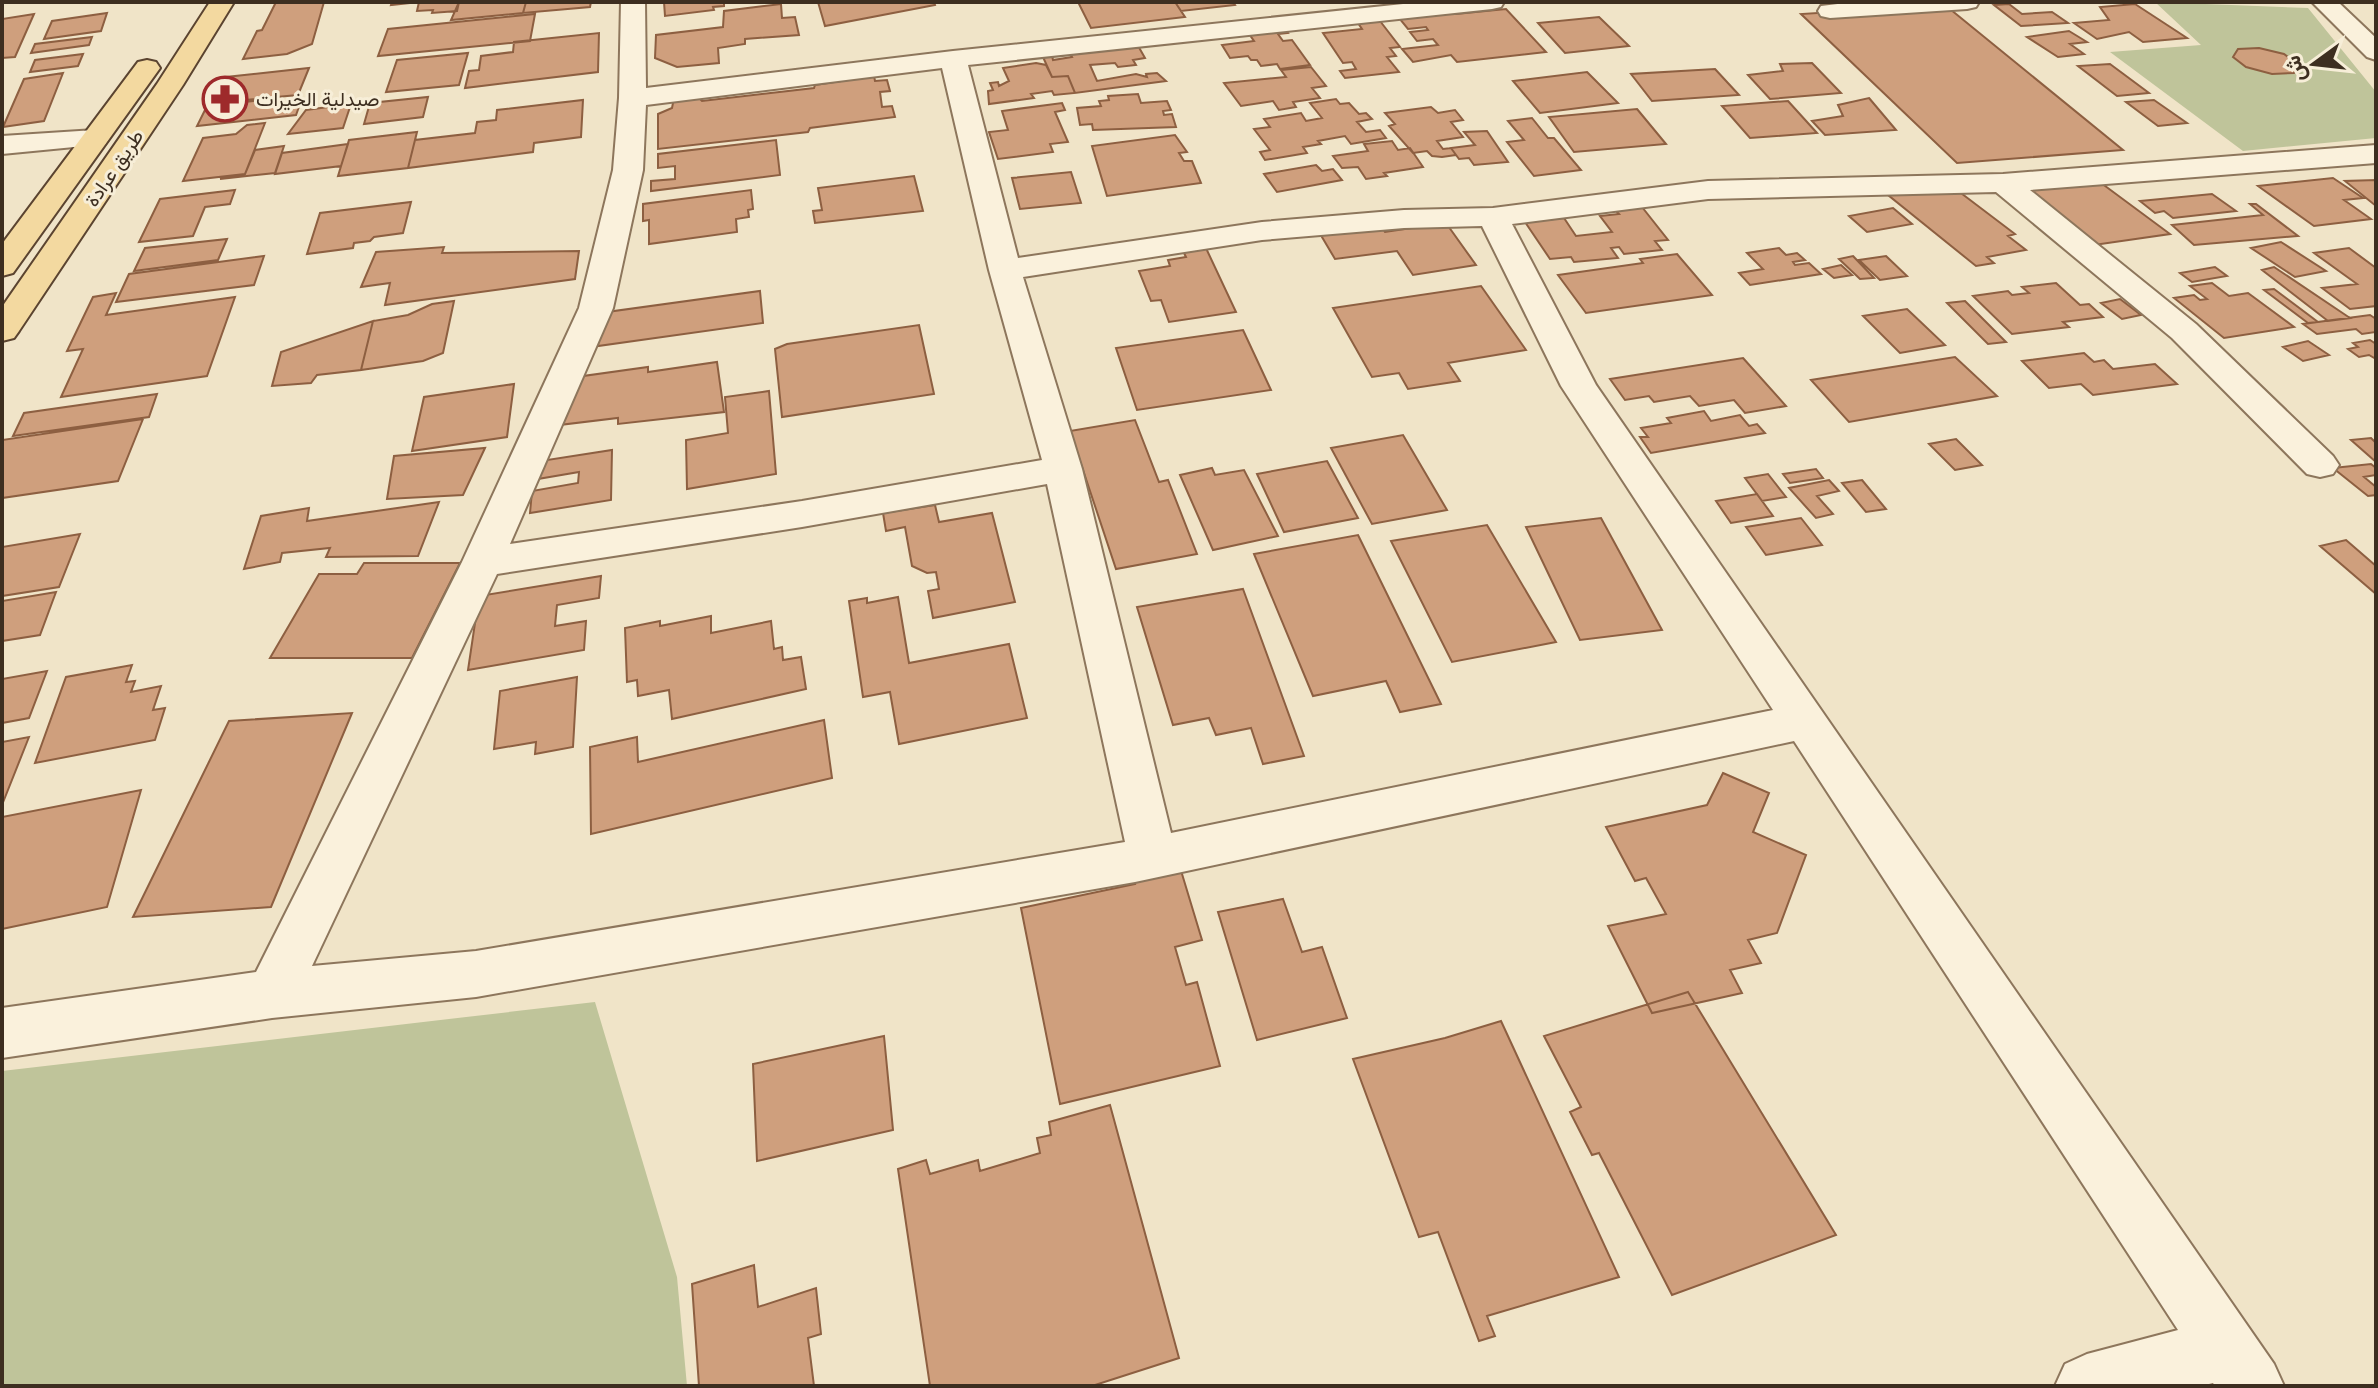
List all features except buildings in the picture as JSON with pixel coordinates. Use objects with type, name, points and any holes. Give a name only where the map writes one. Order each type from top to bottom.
[{"type":"main road","name":"طريق عرادة","points":[[2,331],[170,85],[222,2]]},
{"type":"main road","name":"طريق عرادة","points":[[2,266],[135,87],[165,41]]},
{"type":"street","points":[[272,994],[482,562],[596,308],[628,170],[633,98],[633,2]]},
{"type":"street","points":[[633,98],[1399,6],[1492,2]]},
{"type":"street","points":[[1830,11],[1967,2]]},
{"type":"street","points":[[2308,2],[2324,2],[2376,52]]},
{"type":"street","points":[[953,59],[1005,270],[1063,469],[1153,857]]},
{"type":"street","points":[[2,145],[95,138]]},
{"type":"street","points":[[1005,270],[1262,231],[1404,219],[1493,217],[1708,190],[2003,183],[2376,154]]},
{"type":"street","points":[[2003,183],[2184,331],[2320,465]]},
{"type":"street","points":[[1493,217],[1579,386],[1807,721],[2238,1367],[2087,1386]]},
{"type":"street","points":[[482,562],[802,514],[1063,469]]},
{"type":"street","points":[[2,1033],[272,994],[476,974],[1153,857],[1807,721]]},
{"type":"green space","points":[[2155,2],[2308,8],[2376,92],[2376,138],[2243,151],[2110,52],[2201,45]]},
{"type":"green space","points":[[595,1002],[677,1277],[687,1386],[2,1386],[2,1071]]},
{"type":"place","name":"صيدلية الخيرات","points":[[225,99]]}]
